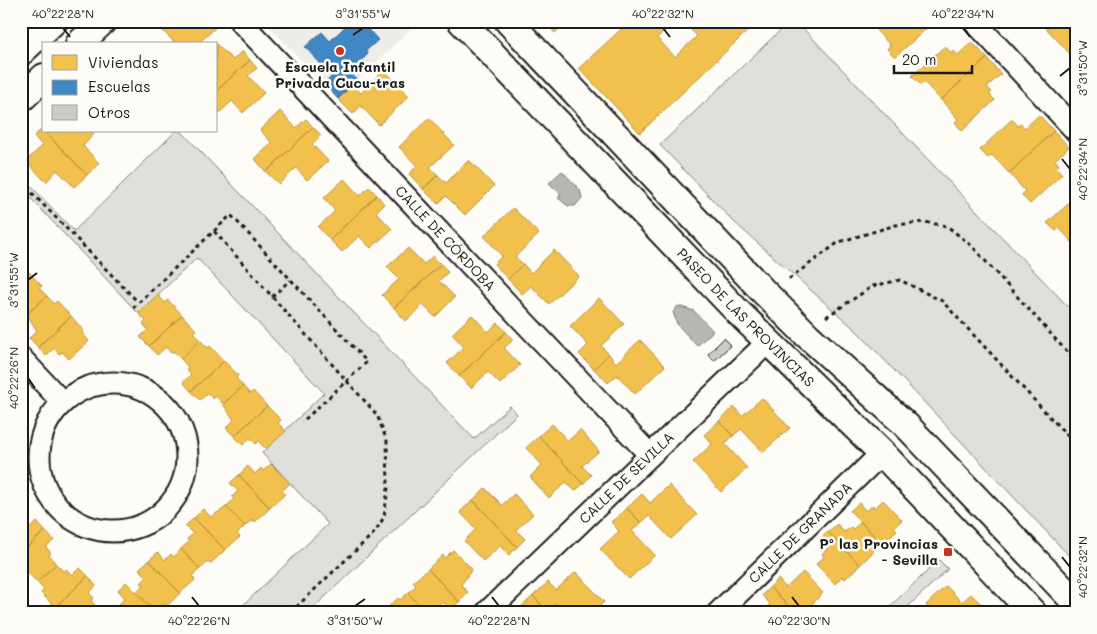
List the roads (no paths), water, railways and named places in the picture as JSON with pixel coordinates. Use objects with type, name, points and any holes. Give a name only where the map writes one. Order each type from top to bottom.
[{"type":"street","points":[[21,52],[54,21]]},
{"type":"street","points":[[81,42],[103,21]]},
{"type":"street","name":"CALLE DE CÓRDOBA","points":[[240,21],[650,456]]},
{"type":"street","name":"PASEO DE LAS PROVINCIAS","points":[[461,21],[768,342],[882,454],[1034,613]]},
{"type":"street","points":[[508,21],[807,335],[907,426],[1076,603]]},
{"type":"street","points":[[981,24],[1076,131]]},
{"type":"street","points":[[21,98],[42,79]]},
{"type":"street","name":"CALLE DE SEVILLA","points":[[486,613],[768,342]]},
{"type":"street","points":[[21,358],[62,402]]},
{"type":"street","points":[[125,382],[148,391],[169,406],[182,427],[188,452],[186,477],[176,500],[158,518],[136,529],[110,532],[86,527],[64,514],[48,494],[40,470],[39,445],[47,421],[62,402],[80,389],[100,383],[125,382]]},
{"type":"street","name":"CALLE DE GRANADA","points":[[718,613],[882,454]]},
{"type":"place","name":"Escuela Infantil Privada Cucu-tras","points":[[340,51]]},
{"type":"place","name":"Pº las Provincias - Sevilla","points":[[948,552]]}]
